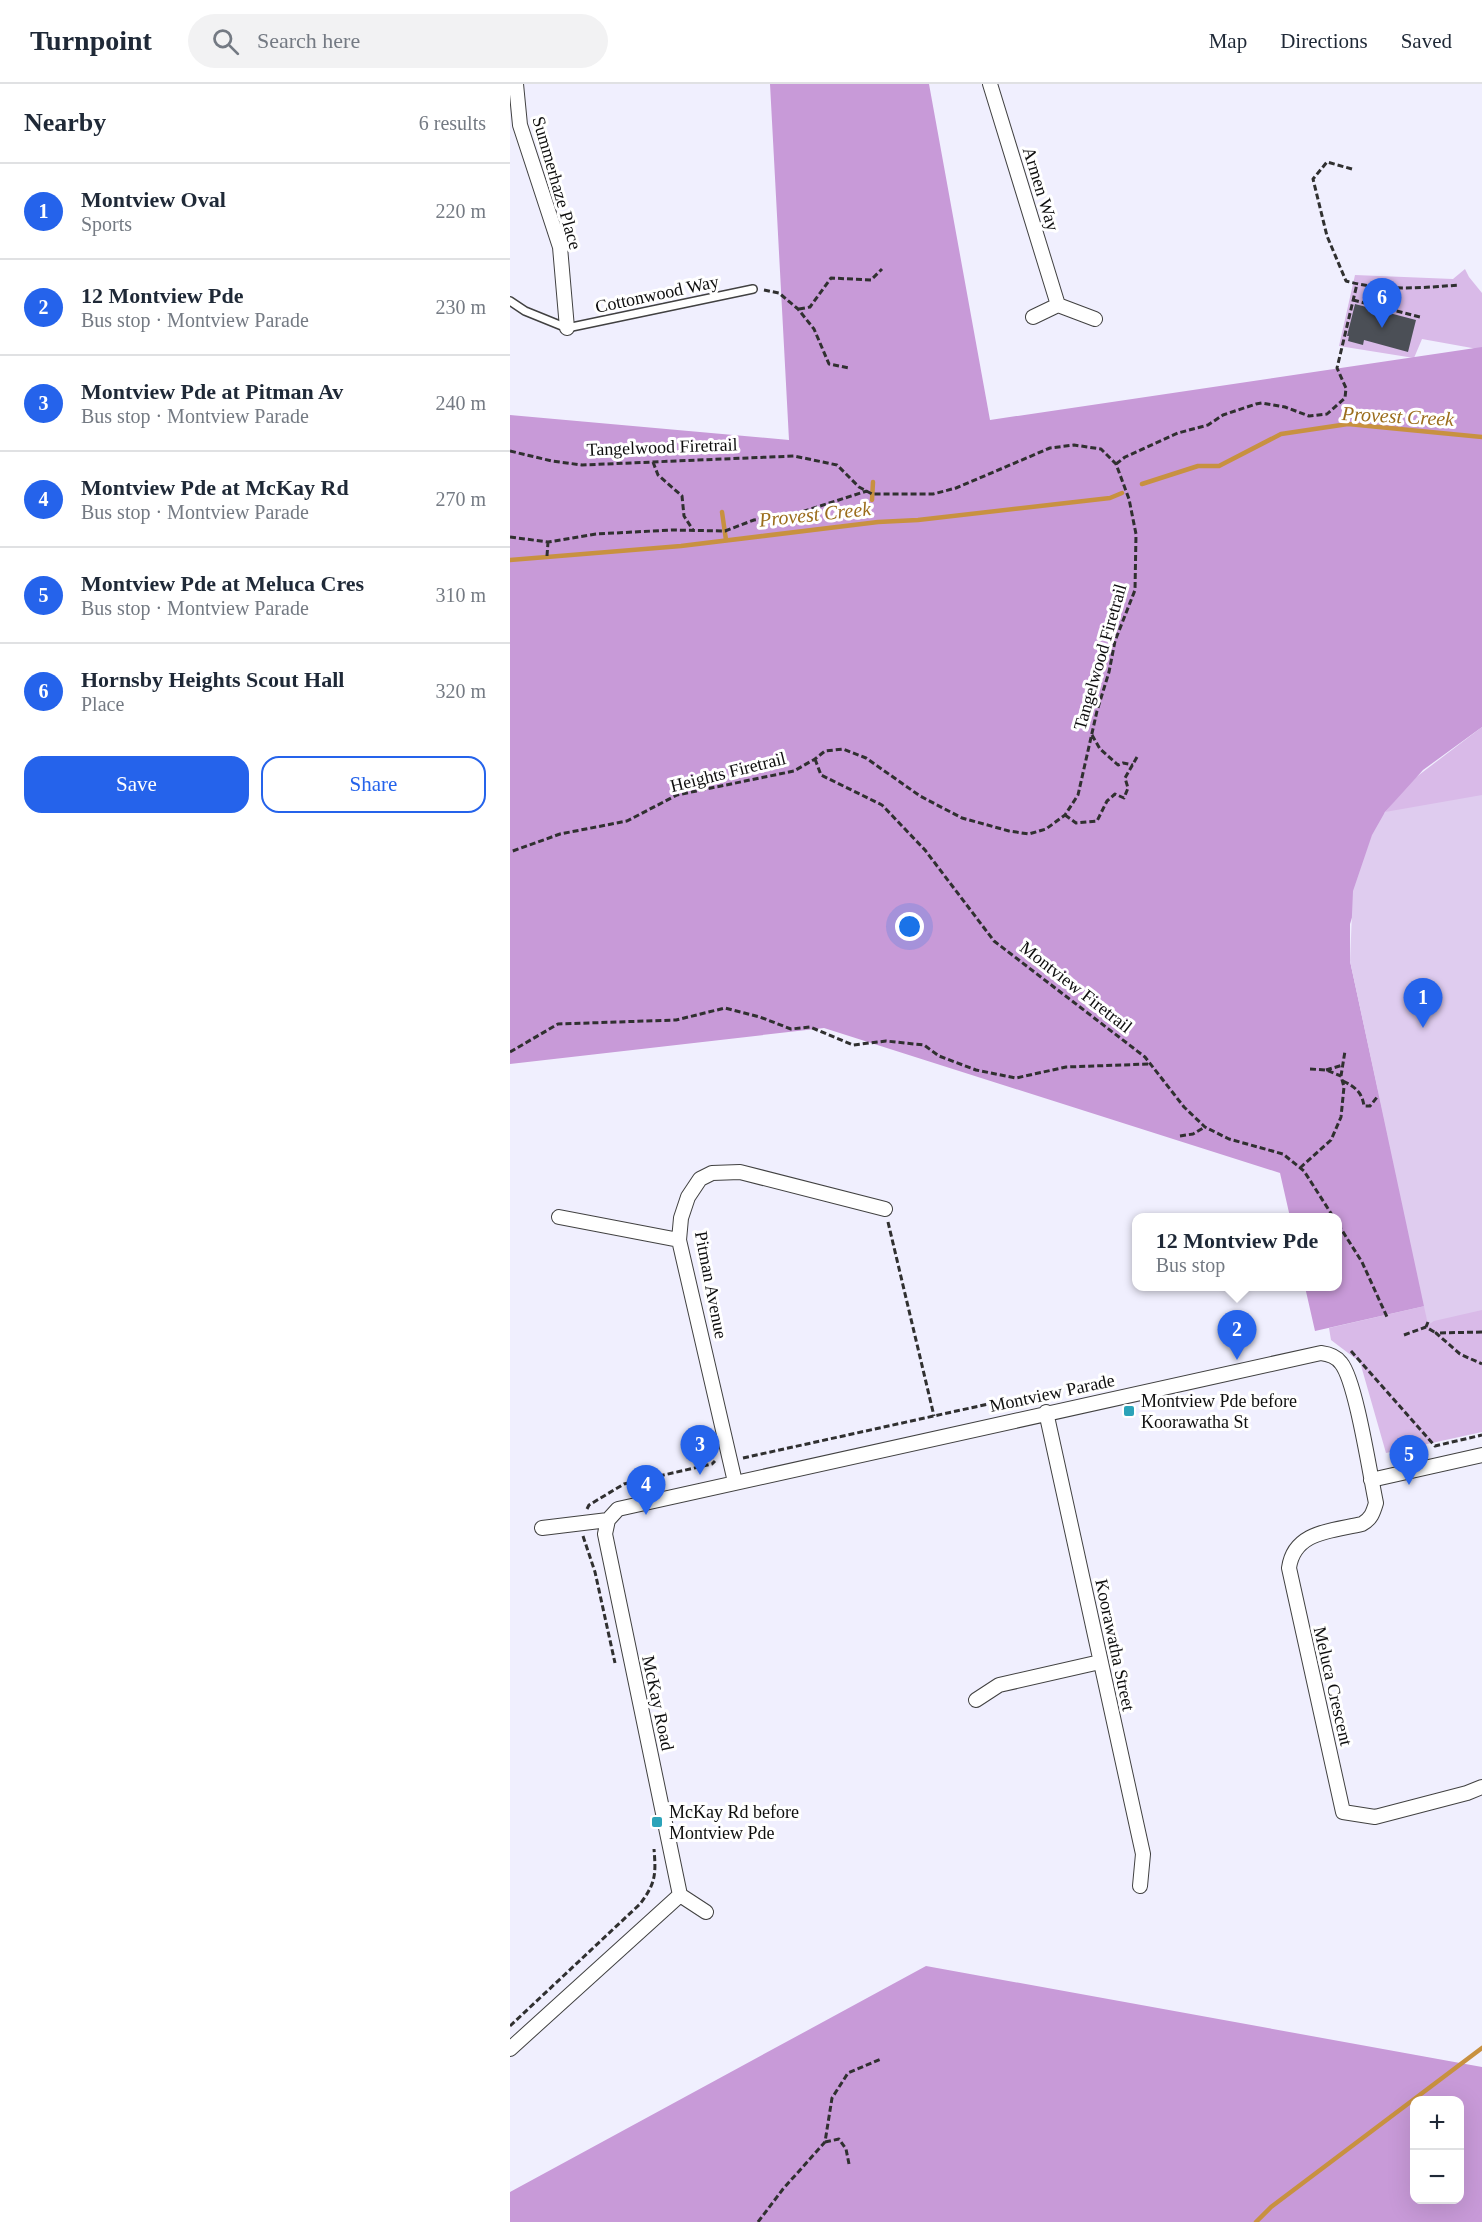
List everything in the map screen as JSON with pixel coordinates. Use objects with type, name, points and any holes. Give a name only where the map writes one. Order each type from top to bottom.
[{"type":"street","name":"Summerhaze Place","points":[[516,84],[520,125],[560,247],[567,328]]},
{"type":"street","name":"Armen Way","points":[[990,84],[1058,305]]},
{"type":"street","points":[[1033,317],[1058,305],[1095,319]]},
{"type":"street","name":"Pitman Avenue","points":[[735,1482],[679,1240],[681,1218],[688,1197],[700,1179],[712,1173],[740,1172],[885,1209]]},
{"type":"street","points":[[559,1216],[679,1240]]},
{"type":"street","name":"Montview Parade","points":[[542,1528],[608,1520],[618,1509],[628,1506],[1321,1353],[1332,1355],[1342,1363],[1351,1384],[1371,1480]]},
{"type":"street","name":"Koorawatha Street","points":[[1046,1413],[1143,1854],[1140,1886]]},
{"type":"street","points":[[1371,1480],[1482,1455]]},
{"type":"street","name":"Meluca Crescent","points":[[1371,1480],[1376,1503],[1369,1520],[1362,1524],[1311,1536],[1301,1541],[1290,1557],[1288,1568],[1343,1812],[1375,1817],[1482,1787]]},
{"type":"street","name":"McKay Road","points":[[608,1520],[605,1527],[607,1545],[680,1894]]},
{"type":"street","points":[[976,1700],[999,1685],[1101,1662]]},
{"type":"street","points":[[510,2049],[680,1894],[706,1912]]},
{"type":"lane","name":"Cottonwood Way","points":[[567,328],[753,289]]},
{"type":"lane","points":[[510,301],[525,311],[567,328]]},
{"type":"path","points":[[1352,170],[1328,162],[1313,178],[1327,236],[1346,281],[1370,287],[1421,288],[1459,285]]},
{"type":"path","points":[[798,309],[810,307],[831,278],[871,280],[882,269]]},
{"type":"path","points":[[510,537],[548,542],[596,534],[725,531],[754,520],[792,516],[867,491],[895,495],[933,494],[956,488],[1050,448],[1074,445],[1101,449],[1116,464],[1125,457],[1178,433],[1208,425],[1223,415],[1256,404],[1285,407],[1309,416],[1327,414],[1345,398],[1346,388],[1337,368],[1357,284]]},
{"type":"path","points":[[1389,309],[1393,287]]},
{"type":"path","points":[[753,289],[779,293],[798,309],[814,328],[829,364],[849,368]]},
{"type":"path","points":[[1353,300],[1420,317]]},
{"type":"path","name":"Tangelwood Firetrail","points":[[510,451],[582,465],[794,456],[837,465],[867,491]]},
{"type":"path","points":[[653,462],[658,475],[682,496],[684,516],[693,530]]},
{"type":"path","name":"Tangelwood Firetrail","points":[[815,759],[825,751],[843,749],[866,758],[920,796],[962,818],[1010,831],[1029,834],[1046,830],[1065,815],[1078,795],[1115,641],[1135,590],[1136,534],[1122,477],[1116,464]]},
{"type":"path","points":[[547,556],[548,542]]},
{"type":"path","points":[[1092,735],[1100,749],[1118,765],[1123,763],[1133,765]]},
{"type":"path","points":[[1065,815],[1076,823],[1097,821],[1107,801],[1115,794],[1124,798],[1128,788],[1125,778],[1137,758]]},
{"type":"path","name":"Heights Firetrail","points":[[510,852],[560,834],[627,821],[676,795],[794,771],[815,759]]},
{"type":"path","name":"Montview Firetrail","points":[[815,759],[821,775],[882,805],[925,850],[994,941],[1144,1058],[1184,1107],[1205,1127],[1229,1139],[1283,1154],[1304,1171],[1331,1213]]},
{"type":"path","points":[[510,1052],[558,1024],[676,1020],[725,1008],[760,1017],[791,1029],[810,1027],[853,1045],[886,1041],[924,1045],[939,1056],[976,1070],[1016,1078],[1066,1067],[1150,1064]]},
{"type":"path","points":[[1300,1168],[1330,1140],[1341,1118],[1344,1087],[1341,1076],[1345,1051]]},
{"type":"path","points":[[1326,1070],[1343,1065]]},
{"type":"path","points":[[1310,1069],[1326,1070],[1341,1076]]},
{"type":"path","points":[[1343,1081],[1359,1090],[1364,1106],[1370,1106],[1378,1096]]},
{"type":"path","points":[[1180,1136],[1193,1134],[1205,1127]]},
{"type":"path","points":[[885,1209],[934,1416]]},
{"type":"path","points":[[1342,1230],[1362,1262],[1387,1317]]},
{"type":"path","points":[[1404,1335],[1426,1327],[1428,1322]]},
{"type":"path","points":[[1426,1327],[1460,1354],[1482,1364]]},
{"type":"path","points":[[1436,1333],[1482,1332]]},
{"type":"path","points":[[1349,1349],[1435,1446],[1482,1435]]},
{"type":"path","points":[[741,1458],[1002,1401],[1026,1403]]},
{"type":"path","points":[[617,1673],[595,1572],[583,1539],[583,1523],[589,1505],[624,1484],[711,1464],[717,1459]]},
{"type":"path","points":[[510,2026],[640,1904],[651,1890],[656,1873],[653,1841]]},
{"type":"path","points":[[758,2222],[783,2189],[825,2142],[832,2098],[848,2073],[881,2059]]},
{"type":"path","points":[[825,2142],[839,2139],[846,2149],[849,2164]]},
{"type":"shaded area","points":[[770,84],[929,84],[990,420],[1482,347],[1482,727],[1423,770],[1385,812],[1350,924],[1350,961],[1425,1306],[1315,1331],[1306,1291],[1342,1291],[1342,1213],[1289,1213],[1280,1173],[824,1028],[510,1064],[510,415],[789,440]]},
{"type":"shaded area","points":[[1465,269],[1482,293],[1482,352],[1422,339],[1414,358],[1339,346],[1355,275],[1453,279]]},
{"type":"shaded area","points":[[1482,727],[1482,1432],[1386,1453],[1360,1362],[1331,1340],[1329,1328],[1425,1306],[1378,1096],[1372,835],[1385,812],[1411,781]]},
{"type":"shaded area","points":[[1482,795],[1482,1310],[1434,1321],[1428,1325],[1350,961],[1353,891],[1372,835],[1385,812]]},
{"type":"shaded area","points":[[926,1966],[1482,2067],[1482,2222],[510,2222],[510,2192]]},
{"type":"building","points":[[1355,304],[1416,320],[1408,352],[1364,340],[1363,345],[1348,341],[1349,336],[1347,336]]},
{"type":"waterway","name":"Provest Creek","points":[[1142,484],[1198,466],[1219,466],[1281,434],[1348,424],[1482,437]]},
{"type":"waterway","points":[[872,500],[873,482]]},
{"type":"waterway","name":"Provest Creek","points":[[510,560],[681,546],[878,522],[918,520],[1110,498],[1122,493]]},
{"type":"waterway","points":[[722,512],[726,540]]},
{"type":"waterway","points":[[1256,2222],[1271,2207],[1482,2048]]},
{"type":"place","name":"Hornsby Heights Scout Hall","points":[[1382,328]]},
{"type":"place","name":"Montview Oval","points":[[1423,1028]]},
{"type":"place","name":"12 Montview Pde","points":[[1237,1360]]},
{"type":"place","name":"Montview Pde before Koorawatha St","points":[[1129,1411]]},
{"type":"place","name":"Montview Pde at Pitman Av","points":[[700,1475]]},
{"type":"place","name":"Montview Pde at Meluca Cres","points":[[1409,1485]]},
{"type":"place","name":"Montview Pde at McKay Rd","points":[[646,1515]]},
{"type":"place","name":"McKay Rd before Montview Pde","points":[[657,1822]]}]
